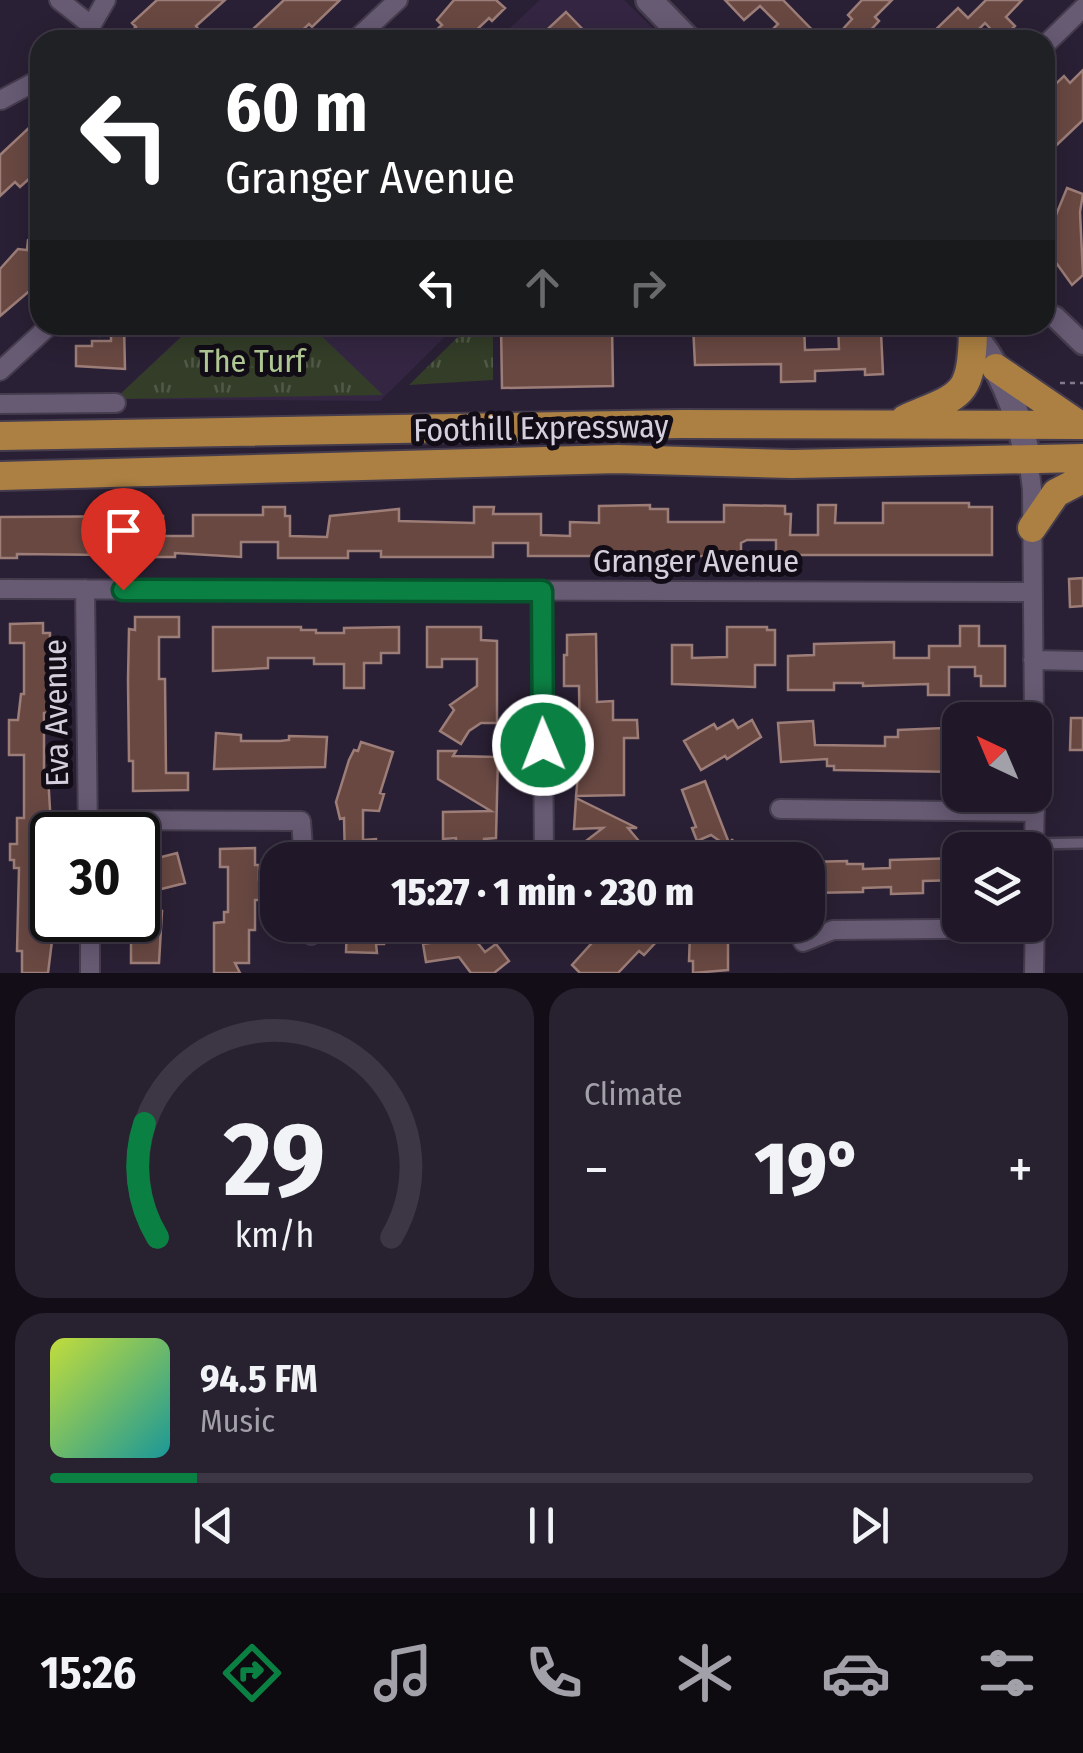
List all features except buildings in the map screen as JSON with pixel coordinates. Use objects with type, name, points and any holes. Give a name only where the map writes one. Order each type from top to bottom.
[{"type":"highway","points":[[894,424],[940,404],[967,383],[975,335]]},
{"type":"highway","points":[[996,368],[1081,425]]},
{"type":"highway","name":"Foothill Expressway","points":[[0,436],[681,424],[1081,425]]},
{"type":"highway","name":"Foothill Expressway","points":[[0,476],[617,459],[792,464],[1083,458]]},
{"type":"highway","points":[[1032,528],[1056,493],[1083,479]]},
{"type":"main road","points":[[649,0],[678,30]]},
{"type":"main road","points":[[980,335],[1020,423],[1028,458]]},
{"type":"street","points":[[58,0],[84,30]]},
{"type":"street","points":[[89,30],[106,0]]},
{"type":"street","points":[[366,30],[398,0]]},
{"type":"street","points":[[1055,35],[1083,8]]},
{"type":"street","points":[[2,100],[30,84]]},
{"type":"street","points":[[1055,319],[1083,344]]},
{"type":"street","points":[[0,371],[39,335]]},
{"type":"street","points":[[0,404],[116,403]]},
{"type":"street","points":[[1028,458],[1034,702]]},
{"type":"street","name":"Granger Avenue","points":[[0,588],[1032,592]]},
{"type":"street","name":"Eva Avenue","points":[[85,589],[88,812]]},
{"type":"street","points":[[542,591],[544,842]]},
{"type":"street","points":[[1034,660],[1083,661]]},
{"type":"street","points":[[780,809],[942,806]]},
{"type":"street","points":[[160,826],[300,822],[302,842]]},
{"type":"street","points":[[825,933],[942,925]]},
{"type":"street","points":[[90,942],[90,973]]},
{"type":"street","points":[[1034,973],[1035,942]]},
{"type":"lane","points":[[1052,846],[1083,843]]},
{"type":"path","points":[[99,335],[104,341]]},
{"type":"path","points":[[1055,384],[1083,383]]},
{"type":"shaded area","points":[[540,0],[624,0],[655,30],[508,30]]},
{"type":"shaded area","name":"The Turf","points":[[182,335],[447,335],[380,401],[115,399]]},
{"type":"green space","name":"The Turf","points":[[183,335],[320,335],[383,395],[115,399]]},
{"type":"green space","points":[[207,335],[298,335],[294,352],[254,367],[218,353]]},
{"type":"green space","points":[[460,335],[493,335],[493,380],[409,385]]},
{"type":"route","points":[[123,590],[542,591],[543,745]]}]
